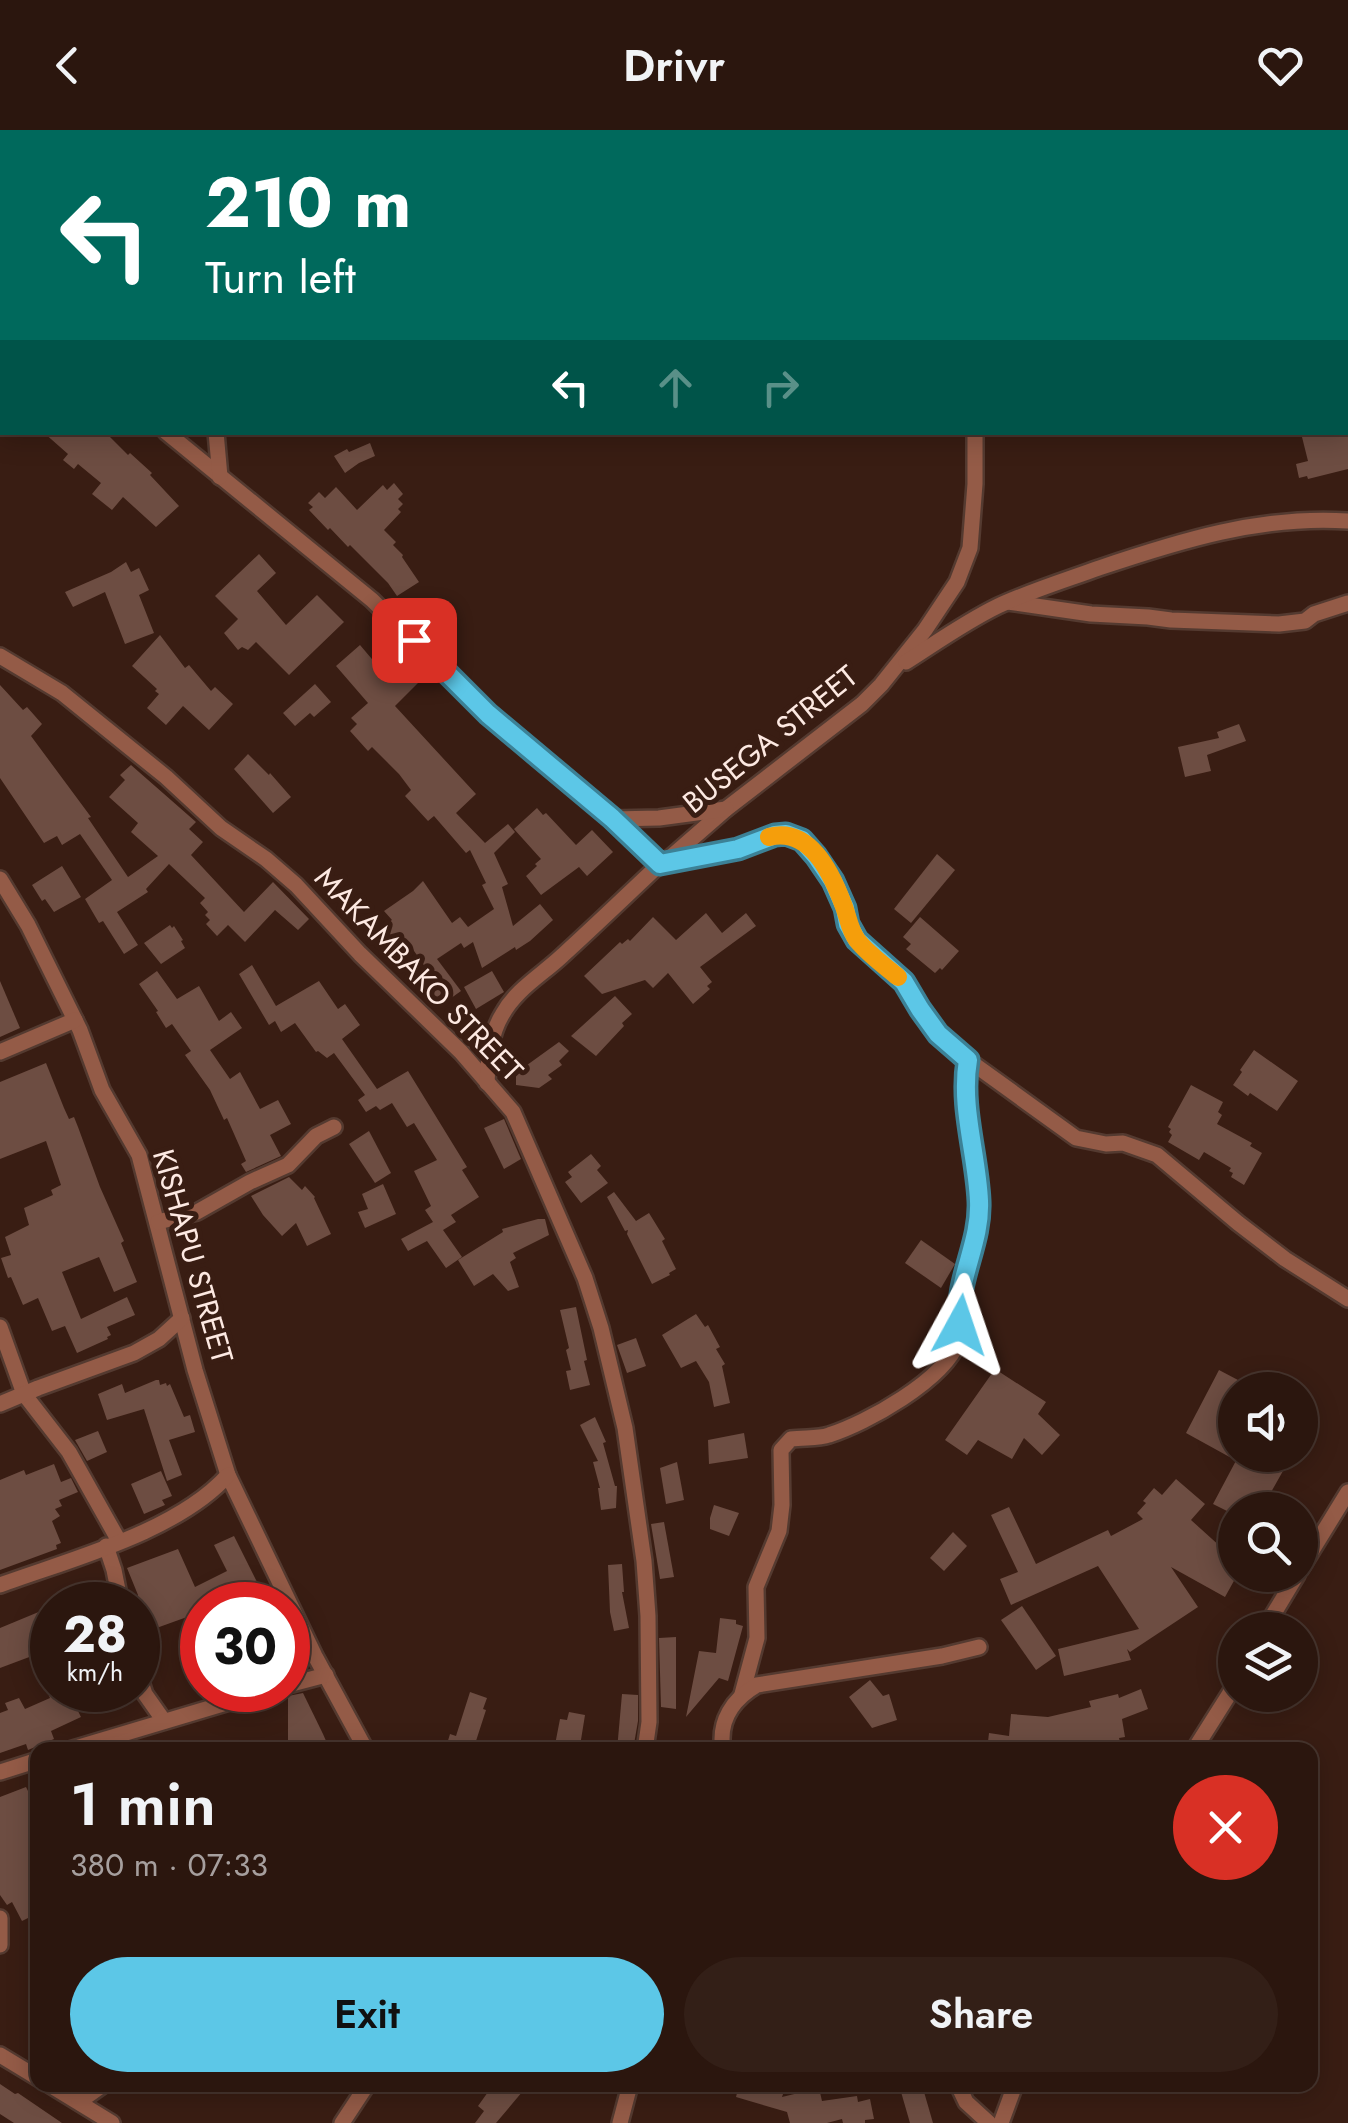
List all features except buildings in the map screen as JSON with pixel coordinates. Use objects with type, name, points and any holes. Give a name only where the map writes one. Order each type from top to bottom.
[{"type":"street","points":[[170,435],[372,600],[488,714],[662,863],[738,849],[775,835],[802,840],[833,881],[857,940],[904,982],[938,1034],[968,1060],[1076,1138],[1123,1143],[1157,1155],[1285,1259],[1348,1299]]},
{"type":"street","points":[[216,435],[220,477]]},
{"type":"street","name":"BUSEGA STREET","points":[[487,1083],[492,1040],[500,1016],[510,1002],[662,863],[862,704],[894,670],[949,596],[970,548],[975,435]]},
{"type":"street","points":[[894,670],[1007,602],[1094,570],[1182,542],[1267,524],[1348,521]]},
{"type":"street","points":[[1007,602],[1064,612],[1280,624],[1305,621],[1348,603]]},
{"type":"street","name":"MAKAMBAKO STREET","points":[[0,656],[62,693],[222,828],[296,884],[360,954],[461,1052],[514,1112],[572,1244],[601,1328],[625,1428],[648,1616],[646,1742]]},
{"type":"street","points":[[612,818],[659,818],[726,809]]},
{"type":"street","name":"KISHAPU STREET","points":[[0,879],[75,1020],[102,1090],[139,1154],[219,1452],[315,1656],[362,1742]]},
{"type":"street","points":[[0,1052],[75,1020]]},
{"type":"street","points":[[723,1742],[723,1725],[742,1694],[757,1638],[756,1586],[780,1531],[781,1450],[791,1439],[831,1434],[914,1392],[948,1358],[959,1340],[959,1294],[977,1225],[979,1201],[965,1088],[968,1060]]},
{"type":"street","points":[[158,1222],[197,1212],[288,1165],[316,1136],[334,1127]]},
{"type":"street","points":[[0,1404],[134,1353],[159,1339],[182,1318]]},
{"type":"street","points":[[0,1327],[24,1394],[69,1452],[112,1544],[116,1582]]},
{"type":"street","points":[[0,1585],[180,1515],[228,1475]]},
{"type":"street","points":[[1318,1541],[1348,1492]]},
{"type":"street","points":[[742,1694],[770,1682],[980,1647]]},
{"type":"street","points":[[310,1679],[326,1675]]},
{"type":"street","points":[[158,1712],[164,1721]]},
{"type":"street","points":[[96,1742],[195,1712]]},
{"type":"street","points":[[1199,1742],[1218,1712]]},
{"type":"street","points":[[0,1772],[30,1763]]},
{"type":"street","points":[[0,1918],[0,1946]]},
{"type":"street","points":[[0,2055],[30,2073]]},
{"type":"street","points":[[62,2092],[112,2123]]},
{"type":"street","points":[[79,2102],[93,2092]]},
{"type":"street","points":[[342,2123],[362,2092]]},
{"type":"street","points":[[620,2123],[628,2092]]},
{"type":"street","points":[[961,2092],[966,2102],[989,2123]]},
{"type":"street","points":[[1001,2123],[1013,2092]]},
{"type":"slow traffic","points":[[769,837],[786,834],[807,844],[833,881],[857,940],[898,977]]},
{"type":"route","points":[[414,640],[488,714],[612,818],[660,864],[738,849],[775,835],[797,837],[807,844],[833,881],[857,940],[904,982],[938,1034],[968,1060],[965,1088],[979,1201],[972,1249],[959,1294],[960,1325]]}]
